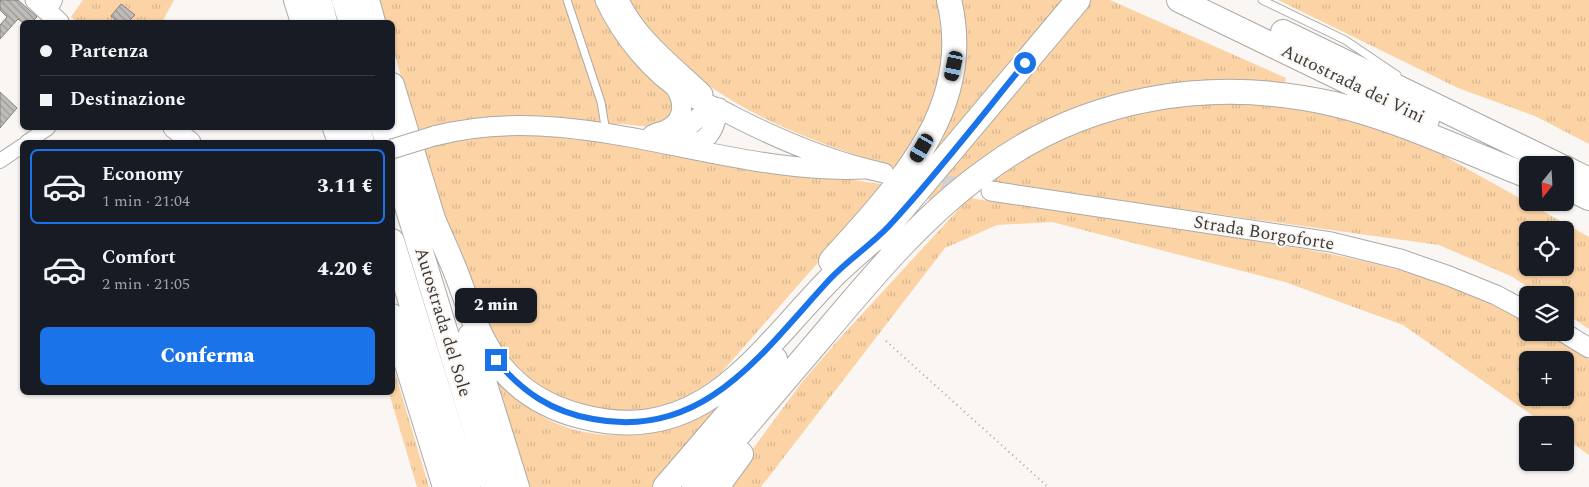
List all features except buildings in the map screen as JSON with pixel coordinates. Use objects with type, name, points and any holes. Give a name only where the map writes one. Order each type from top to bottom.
[{"type":"highway","points":[[296,0],[302,20]]},
{"type":"highway","points":[[319,0],[325,20]]},
{"type":"highway","points":[[344,0],[350,20]]},
{"type":"highway","points":[[367,0],[373,20]]},
{"type":"highway","points":[[627,422],[672,412],[698,399],[716,387],[750,354],[899,183],[931,132],[950,82],[955,50],[955,32],[948,0]]},
{"type":"highway","points":[[665,487],[888,227],[1078,0]]},
{"type":"highway","name":"Autostrada dei Vini","points":[[1179,0],[1519,164]]},
{"type":"highway","name":"Autostrada dei Vini","points":[[1217,0],[1539,156]]},
{"type":"highway","points":[[694,487],[860,292],[909,240],[984,171],[1038,137],[1070,122],[1134,101],[1199,92],[1265,93],[1334,104],[1422,132],[1519,172]]},
{"type":"highway","points":[[395,95],[517,487]]},
{"type":"highway","name":"Autostrada del Sole","points":[[395,167],[493,487]]},
{"type":"highway","points":[[1574,172],[1589,180]]},
{"type":"highway","points":[[1574,191],[1589,199]]},
{"type":"highway","points":[[1574,194],[1589,199]]},
{"type":"highway","points":[[433,220],[476,327],[505,372],[526,392],[547,404],[588,418],[627,422],[672,417],[700,405],[720,392],[796,318],[832,278],[888,227]]},
{"type":"highway","points":[[717,487],[788,393],[876,288],[909,240]]},
{"type":"highway","name":"Autostrada del Sole","points":[[395,250],[468,487]]},
{"type":"highway","points":[[395,326],[444,487]]},
{"type":"main road","points":[[35,0],[54,12]]},
{"type":"main road","points":[[605,0],[618,26],[631,43],[686,94],[719,108],[797,148],[884,173]]},
{"type":"main road","points":[[619,0],[628,17],[654,49],[719,108]]},
{"type":"main road","points":[[618,133],[661,132],[678,120],[683,101],[672,83]]},
{"type":"main road","points":[[395,148],[434,136],[475,127],[503,124],[618,133],[673,135],[688,129],[704,113],[719,108]]},
{"type":"main road","points":[[676,147],[692,145],[712,133],[719,108]]},
{"type":"main road","points":[[176,130],[188,140]]},
{"type":"main road","points":[[618,133],[676,147],[820,170],[865,169]]},
{"type":"main road","name":"Strada Borgoforte","points":[[991,191],[1331,242],[1400,259],[1496,295],[1519,307]]},
{"type":"main road","points":[[1574,339],[1589,348]]},
{"type":"street","points":[[30,140],[45,130]]},
{"type":"street","points":[[0,161],[20,147]]},
{"type":"lane","points":[[567,0],[596,84],[618,133]]},
{"type":"lane","points":[[1262,0],[1346,40],[1400,77]]},
{"type":"lane","points":[[1408,83],[1455,115]]},
{"type":"path","points":[[886,340],[1048,487]]},
{"type":"green space","points":[[83,0],[174,0],[163,20],[75,20],[71,17]]},
{"type":"green space","points":[[379,0],[598,0],[674,92],[677,108],[659,128],[622,124],[582,124],[507,116],[469,119],[416,130],[395,55],[395,20],[384,20]]},
{"type":"green space","points":[[625,0],[937,0],[946,70],[910,154],[897,168],[863,158],[798,134],[737,103],[708,85],[680,64],[654,40]]},
{"type":"green space","points":[[955,0],[1110,0],[1286,78],[1284,86],[1152,89],[930,200],[924,196],[920,172]]},
{"type":"green space","points":[[1278,0],[1589,0],[1589,144],[1535,116],[1458,88]]},
{"type":"green space","points":[[1221,101],[1308,107],[1416,140],[1519,198],[1519,211],[1543,211],[1560,221],[1519,221],[1519,276],[1574,276],[1574,229],[1589,237],[1589,329],[1574,319],[1574,286],[1526,286],[1513,277],[1439,245],[987,182],[1052,141],[1138,110]]},
{"type":"green space","points":[[502,131],[587,138],[886,185],[721,373],[685,399],[638,415],[581,410],[518,379],[470,300],[423,147]]},
{"type":"green space","points":[[969,198],[1247,239],[1330,254],[1411,274],[1451,287],[1490,303],[1519,318],[1519,341],[1559,341],[1589,360],[1589,455],[1574,444],[1574,416],[1533,416],[1403,325],[1285,282],[1052,222],[997,225],[945,248],[761,487],[725,487],[802,382],[839,339]]},
{"type":"green space","points":[[395,373],[429,487],[417,487],[390,395],[395,395]]},
{"type":"green space","points":[[493,373],[522,403],[556,423],[575,430],[595,434],[616,435],[651,432],[670,427],[703,408],[751,374],[654,487],[523,487]]},
{"type":"tunnel","points":[[914,180],[974,189]]},
{"type":"route","points":[[496,360],[505,372],[526,392],[536,399],[574,415],[603,421],[647,422],[672,417],[700,405],[720,392],[735,378],[796,318],[832,278],[888,227],[1025,63]]}]
